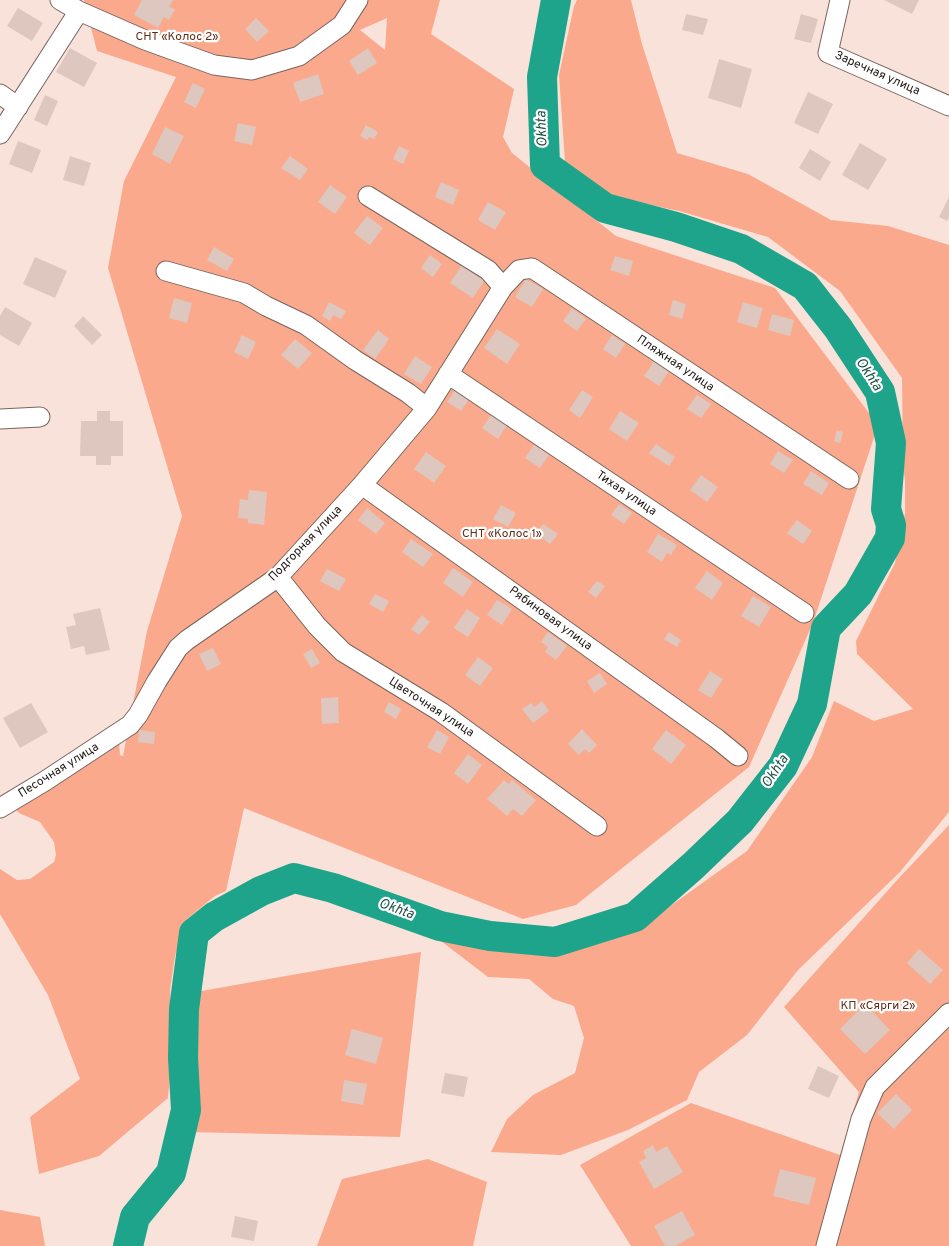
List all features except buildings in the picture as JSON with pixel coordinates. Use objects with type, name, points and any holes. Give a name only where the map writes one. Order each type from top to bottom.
[{"type":"street","points":[[60,0],[79,11],[145,40],[214,65],[252,70],[299,56],[342,25],[358,0]]},
{"type":"street","name":"Заречная улица","points":[[840,0],[828,53],[949,106]]},
{"type":"street","points":[[0,134],[79,11]]},
{"type":"street","points":[[0,94],[18,107]]},
{"type":"street","points":[[368,196],[488,270],[503,287]]},
{"type":"street","name":"Пляжная улица","points":[[503,287],[520,270],[532,268],[849,479]]},
{"type":"street","points":[[166,271],[244,293],[306,325],[355,360],[408,393],[426,408]]},
{"type":"street","name":"Подгорная улица","points":[[118,734],[130,726],[138,715],[178,648],[278,577],[362,484],[426,408],[503,287]]},
{"type":"street","name":"Тихая улица","points":[[448,374],[804,613]]},
{"type":"street","points":[[0,419],[40,417]]},
{"type":"street","name":"Рябиновая улица","points":[[362,484],[716,738],[738,756]]},
{"type":"street","name":"Цветочная улица","points":[[278,577],[317,626],[343,652],[441,712],[597,826]]},
{"type":"street","name":"Песочная улица","points":[[0,808],[118,734]]},
{"type":"street","points":[[826,1246],[861,1119],[875,1087],[949,1013]]},
{"type":"green space","name":"СНТ «Колос 1»","points":[[84,0],[440,0],[431,34],[514,89],[503,137],[512,153],[616,236],[775,288],[878,425],[813,623],[749,767],[576,905],[523,919],[244,808],[226,891],[215,896],[187,919],[175,956],[170,990],[173,1039],[168,1098],[99,1156],[39,1174],[30,1117],[80,1079],[48,995],[0,914],[0,869],[17,880],[30,879],[54,862],[56,855],[54,842],[40,822],[19,813],[15,809],[119,742],[120,755],[123,756],[147,631],[182,516],[108,268],[124,181],[176,77],[97,51]],"holes":[[[387,18],[385,50],[360,30]]]},
{"type":"green space","points":[[577,0],[631,0],[642,44],[677,153],[748,174],[831,220],[888,226],[949,245],[949,812],[900,872],[798,970],[747,1035],[699,1072],[687,1100],[628,1130],[561,1155],[491,1152],[507,1119],[533,1095],[575,1073],[584,1038],[574,1006],[553,999],[529,979],[488,977],[437,938],[485,947],[556,956],[648,922],[747,851],[812,757],[834,701],[874,721],[913,709],[857,654],[856,641],[895,563],[905,513],[902,378],[840,291],[768,237],[679,211],[608,196],[565,161],[559,75],[574,6]]},
{"type":"green space","name":"КП «Сярги 2»","points":[[949,825],[949,1246],[631,1246],[580,1165],[691,1103],[840,1155],[859,1092],[784,1007],[898,879]]},
{"type":"green space","points":[[421,952],[400,1137],[188,1132],[196,992]]},
{"type":"green space","points":[[428,1159],[487,1182],[473,1246],[317,1246],[342,1179]]},
{"type":"green space","points":[[0,1210],[40,1217],[45,1246],[0,1246]]},
{"type":"waterway","name":"Okhta","points":[[128,1246],[135,1217],[171,1173],[186,1110],[183,1058],[184,1009],[194,933],[214,917],[261,891],[294,878],[333,888],[440,926],[490,936],[555,942],[635,917],[740,821],[783,766],[812,704],[826,628],[858,594],[890,538],[891,525],[886,509],[891,443],[880,392],[838,328],[805,286],[741,249],[676,227],[605,208],[545,165],[542,77],[556,0]]},
{"type":"park label","name":"СНТ «Колос 2»","points":[[177,38]]}]
